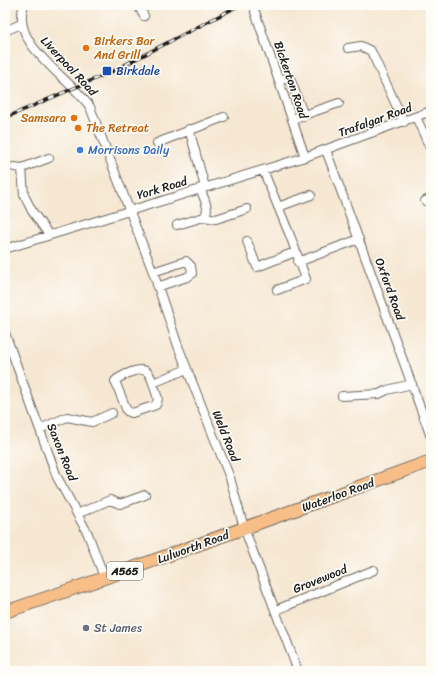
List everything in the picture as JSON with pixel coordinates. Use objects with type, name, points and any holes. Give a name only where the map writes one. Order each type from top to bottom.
[{"type":"highway","name":"Waterloo Road","points":[[244,528],[431,461]]},
{"type":"highway","name":"Lulworth Road","points":[[5,612],[244,528]]},
{"type":"street","points":[[5,30],[21,24],[24,5]]},
{"type":"street","points":[[138,5],[144,16]]},
{"type":"street","name":"Bickerton Road","points":[[255,12],[305,157]]},
{"type":"street","name":"Liverpool Road","points":[[21,24],[30,42],[49,65],[86,100],[90,106],[129,210]]},
{"type":"street","points":[[348,48],[361,46],[371,51],[404,122]]},
{"type":"street","points":[[278,79],[287,77],[291,80],[304,116]]},
{"type":"street","points":[[292,119],[339,103]]},
{"type":"street","name":"Trafalgar Road","points":[[326,150],[431,111]]},
{"type":"street","points":[[157,143],[189,129],[224,117]]},
{"type":"street","points":[[416,117],[431,150]]},
{"type":"street","points":[[189,129],[207,209],[204,217]]},
{"type":"street","name":"York Road","points":[[5,249],[326,150]]},
{"type":"street","name":"Oxford Road","points":[[326,150],[431,437]]},
{"type":"street","points":[[49,158],[18,168],[24,195],[32,211],[49,235]]},
{"type":"street","points":[[263,170],[291,238],[298,262],[306,279],[277,290]]},
{"type":"street","points":[[278,207],[311,195]]},
{"type":"street","points":[[177,225],[204,217],[216,219],[247,209]]},
{"type":"street","name":"Weld Road","points":[[129,210],[153,272],[187,369],[230,478],[244,528],[298,671]]},
{"type":"street","points":[[298,262],[359,238]]},
{"type":"street","points":[[247,241],[257,267],[295,252]]},
{"type":"street","points":[[153,272],[186,261],[192,266],[192,274],[157,287]]},
{"type":"street","name":"Saxon Road","points":[[5,333],[58,477],[88,534],[104,577]]},
{"type":"street","points":[[153,383],[187,369]]},
{"type":"street","points":[[146,370],[153,383],[158,399],[156,405],[132,413],[127,411],[115,381],[128,374],[146,370]]},
{"type":"street","points":[[342,396],[351,397],[379,394],[387,390],[412,384]]},
{"type":"street","points":[[40,429],[67,417],[92,422],[112,413]]},
{"type":"street","points":[[77,514],[110,500],[120,504],[144,495]]},
{"type":"street","name":"Grovewood","points":[[276,610],[374,570]]},
{"type":"railway","points":[[5,118],[111,72],[240,5]]},
{"type":"place","name":"Birkers Bar And Grill","points":[[86,48]]},
{"type":"place","name":"Birkdale","points":[[107,71]]},
{"type":"place","name":"Samsara","points":[[74,118]]},
{"type":"place","name":"The Retreat","points":[[78,128]]},
{"type":"place","name":"Morrisons Daily","points":[[80,150]]},
{"type":"place","name":"St James","points":[[86,628]]}]
